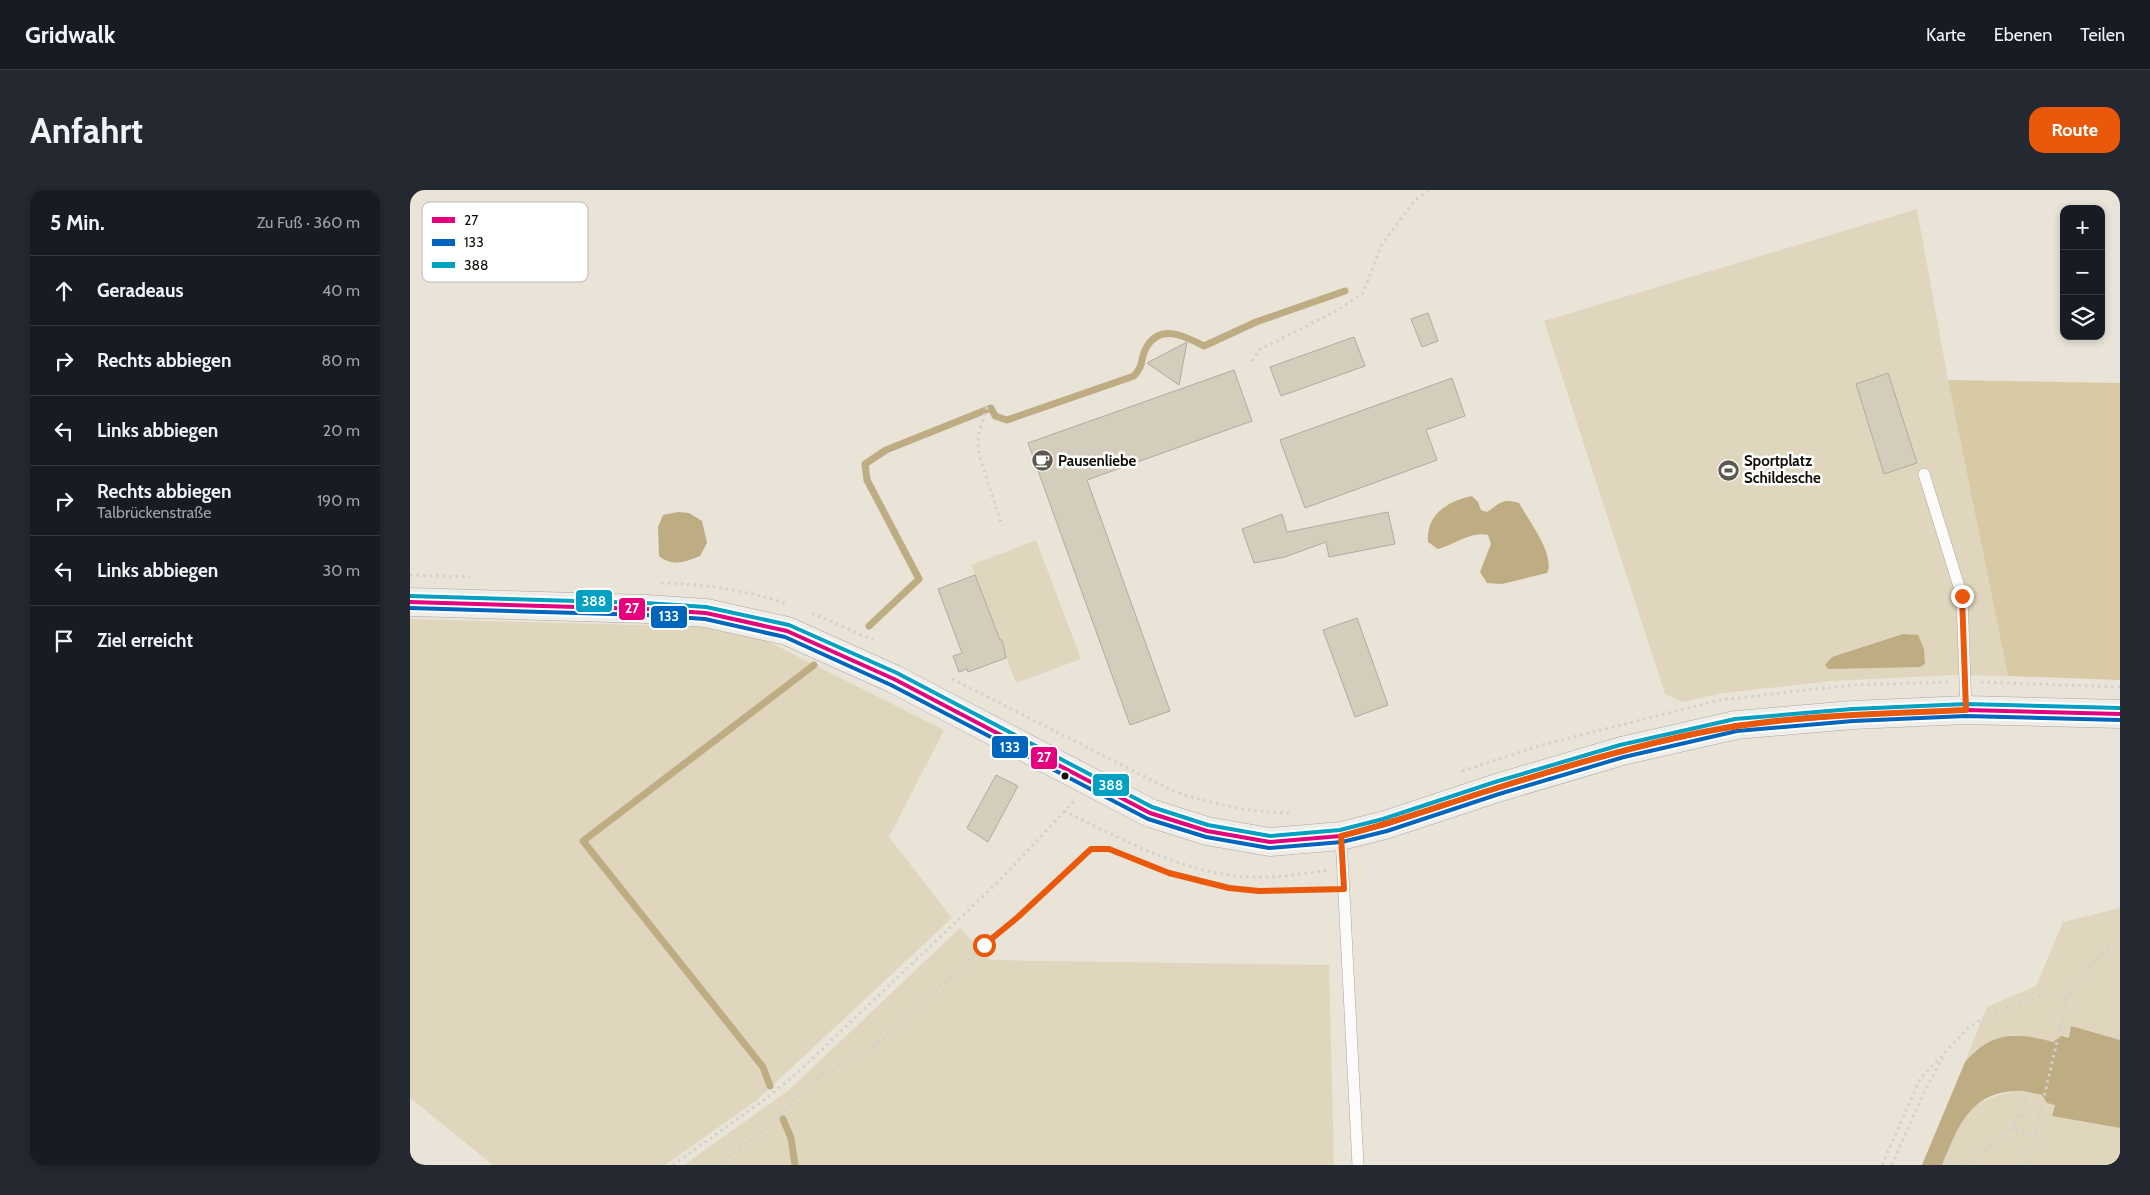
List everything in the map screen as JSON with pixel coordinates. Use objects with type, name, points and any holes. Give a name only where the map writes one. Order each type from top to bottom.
[{"type":"main road","points":[[410,602],[646,608],[706,613],[787,631],[894,678],[1150,812],[1208,831],[1270,842],[1341,836],[1385,825],[1496,788],[1622,750],[1697,733],[1775,720],[1966,710],[2120,714]]},
{"type":"lane","points":[[1924,474],[1962,596],[1966,710]]},
{"type":"lane","points":[[1341,836],[1358,1165]]},
{"type":"path","points":[[1252,361],[1259,350],[1338,310],[1363,293],[1382,244],[1414,201],[1429,190]]},
{"type":"path","points":[[987,407],[978,436],[979,454],[1002,526]]},
{"type":"path","points":[[410,575],[479,577]]},
{"type":"path","points":[[655,583],[694,584],[749,592],[792,605]]},
{"type":"path","points":[[809,612],[835,621],[877,642]]},
{"type":"path","points":[[945,675],[1175,792],[1214,804],[1267,813],[1295,813]]},
{"type":"path","points":[[1458,773],[1552,742],[1720,700],[1852,685],[1965,681],[2120,687]]},
{"type":"path","points":[[673,1165],[764,1100],[796,1074],[999,882],[1064,811]]},
{"type":"path","points":[[719,1165],[774,1120],[815,1078],[868,1052],[1091,849],[1109,849],[1169,873],[1229,888],[1259,891],[1344,889]]},
{"type":"path","points":[[2028,1165],[2063,1012],[2069,996],[2077,981],[2101,953],[2120,942]]},
{"type":"path","points":[[1882,1165],[1920,1079],[1927,1069],[1945,1054],[1968,1028],[1990,1014],[2047,994],[2069,996]]},
{"type":"path","points":[[1892,1165],[1925,1090],[1945,1054]]},
{"type":"path","points":[[1962,1165],[2013,1129],[2017,1114],[2024,1116],[2027,1094]]},
{"type":"path","points":[[2013,1129],[2036,1133]]},
{"type":"shaded area","points":[[1917,209],[1948,380],[2008,676],[1953,675],[1832,681],[1723,693],[1683,702],[1665,694],[1544,321]]},
{"type":"shaded area","points":[[1948,380],[2120,383],[2120,680],[2008,676]]},
{"type":"shaded area","points":[[1472,496],[1478,502],[1481,510],[1487,512],[1505,501],[1519,503],[1540,538],[1548,557],[1549,566],[1547,573],[1502,584],[1487,583],[1480,572],[1491,544],[1488,535],[1475,535],[1438,549],[1428,542],[1428,532],[1434,517],[1454,502]]},
{"type":"shaded area","points":[[678,512],[689,513],[702,521],[707,543],[700,556],[684,562],[669,561],[659,556],[658,527],[663,515]]},
{"type":"shaded area","points":[[1036,540],[1081,659],[1016,683],[971,565]]},
{"type":"shaded area","points":[[410,619],[714,627],[765,640],[944,730],[889,837],[952,918],[757,1100],[665,1165],[493,1165],[410,1098]]},
{"type":"shaded area","points":[[1903,634],[1918,635],[1924,649],[1925,664],[1920,667],[1828,669],[1825,665],[1832,657]]},
{"type":"shaded area","points":[[2120,908],[2120,1040],[2069,1038],[2053,1042],[2013,1034],[1977,1049],[1965,1062],[1987,1007],[2036,986],[2063,922]]},
{"type":"shaded area","points":[[960,928],[990,960],[1329,965],[1334,1165],[684,1165],[789,1090]]},
{"type":"shaded area","points":[[2071,1026],[2120,1040],[2120,1128],[2052,1116],[2055,1105],[2047,1103],[2042,1095],[2018,1091],[1999,1093],[1986,1098],[1967,1115],[1953,1139],[1942,1165],[1922,1165],[1965,1062],[1975,1052],[1995,1039],[2005,1037],[2027,1037],[2053,1042],[2061,1036],[2069,1038]]},
{"type":"shaded area","points":[[2016,1091],[2042,1095],[2055,1105],[2052,1116],[2120,1128],[2120,1165],[1942,1165],[1960,1124],[1974,1107],[1998,1095]]},
{"type":"building","points":[[1428,313],[1438,341],[1422,347],[1411,319]]},
{"type":"building","points":[[1354,337],[1365,366],[1281,396],[1270,367]]},
{"type":"building","points":[[1187,342],[1179,385],[1147,363]]},
{"type":"building","points":[[1234,370],[1252,421],[1087,480],[1170,711],[1130,725],[1028,443]]},
{"type":"building","points":[[1888,373],[1917,463],[1884,474],[1856,384]]},
{"type":"building","points":[[1452,378],[1465,416],[1426,430],[1437,460],[1305,508],[1280,440]]},
{"type":"building","points":[[1388,512],[1395,544],[1329,557],[1326,542],[1285,557],[1254,563],[1242,529],[1282,514],[1287,532]]},
{"type":"building","points":[[975,575],[1000,640],[1002,640],[1006,658],[968,672],[967,669],[959,672],[953,656],[962,653],[938,589]]},
{"type":"building","points":[[1357,618],[1388,705],[1355,717],[1323,630]]},
{"type":"building","points":[[996,775],[1018,786],[988,842],[967,828]]},
{"type":"waterway","points":[[869,626],[919,579],[867,480],[865,464],[886,450],[991,408],[995,416],[1007,420],[1134,376],[1140,368],[1146,348],[1158,336],[1173,334],[1204,346],[1256,322],[1345,291]]},
{"type":"waterway","points":[[770,1086],[763,1067],[583,841],[814,665]]},
{"type":"waterway","points":[[783,1119],[791,1138],[795,1165]]},
{"type":"transit line","name":"388","points":[[410,596],[646,603],[706,607],[789,625],[897,673],[1152,807],[1208,825],[1270,836],[1340,830],[1383,819],[1495,782],[1620,745],[1735,719],[1852,709],[1966,704],[2120,708]]},
{"type":"transit line","name":"27","points":[[410,602],[646,609],[706,613],[787,631],[894,679],[1150,813],[1207,831],[1270,842],[1341,836],[1385,825],[1497,788],[1622,751],[1736,725],[1853,715],[1966,710],[2120,714]]},
{"type":"transit line","name":"133","points":[[410,608],[646,615],[705,619],[785,637],[891,685],[1148,819],[1206,837],[1269,848],[1342,842],[1387,831],[1499,794],[1624,757],[1737,731],[1853,721],[1966,716],[2120,720]]},
{"type":"place","name":"Pausenliebe","points":[[1042,461]]},
{"type":"place","name":"Sportplatz Schildesche","points":[[1728,470]]},
{"type":"route","points":[[984,945],[1018,917],[1083,854],[1091,849],[1101,847],[1109,849],[1169,873],[1229,888],[1259,891],[1344,889],[1341,836],[1385,825],[1496,788],[1622,750],[1697,733],[1775,720],[1966,710],[1965,638],[1962,596]]}]
